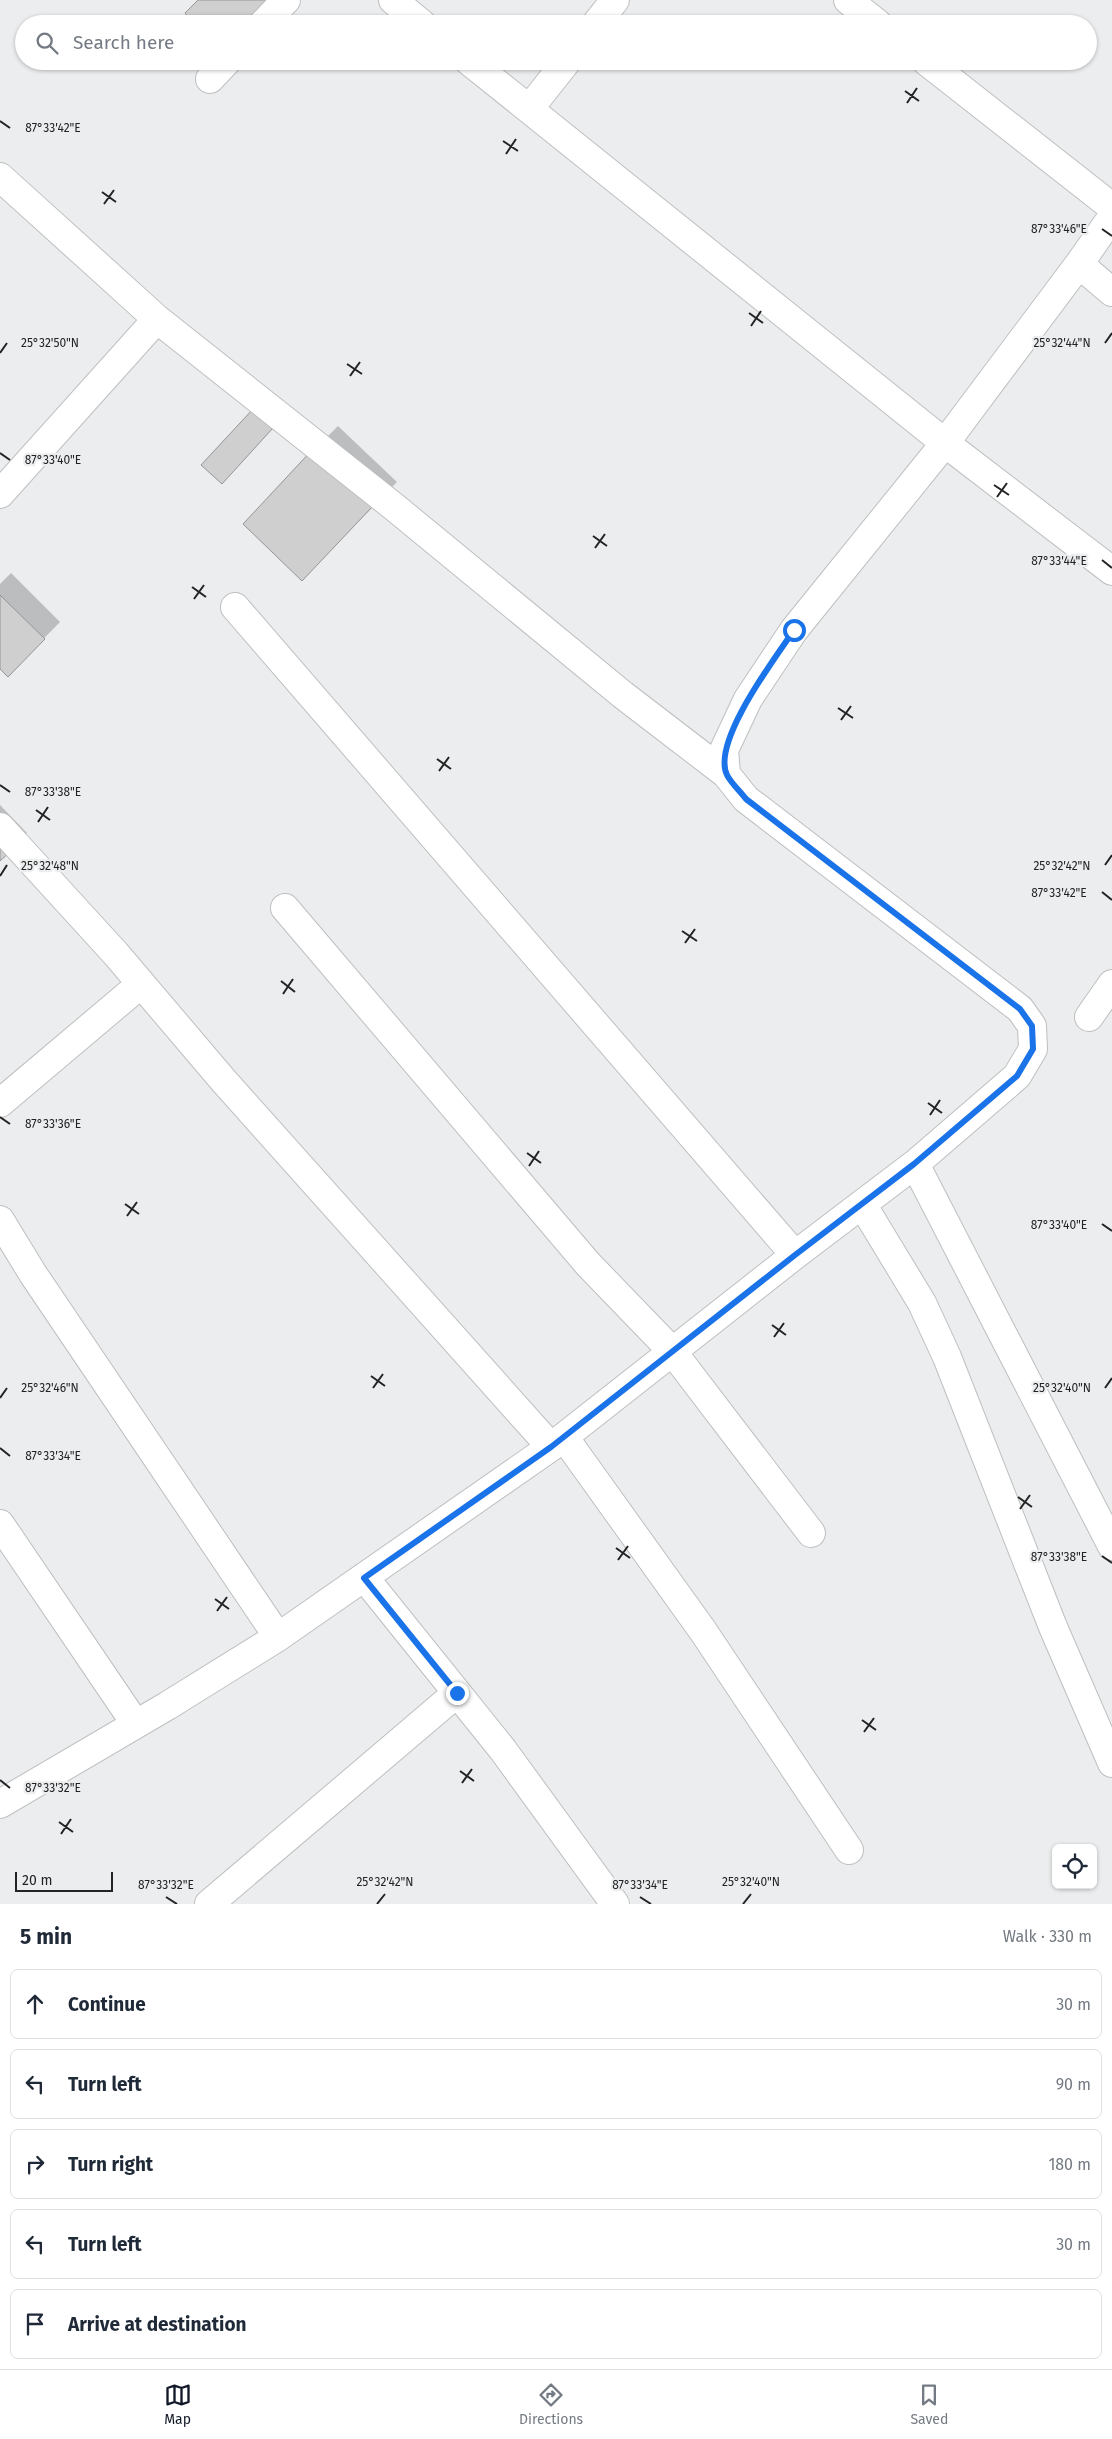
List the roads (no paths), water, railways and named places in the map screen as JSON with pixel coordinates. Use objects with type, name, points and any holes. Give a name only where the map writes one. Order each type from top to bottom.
[{"type":"street","points":[[272,15],[286,0]]},
{"type":"street","points":[[393,0],[411,15]]},
{"type":"street","points":[[603,15],[615,0]]},
{"type":"street","points":[[848,0],[867,15]]},
{"type":"street","points":[[480,70],[945,442],[1112,571]]},
{"type":"street","points":[[529,109],[559,70]]},
{"type":"street","points":[[937,70],[1112,207]]},
{"type":"street","points":[[0,177],[157,319],[394,506],[623,695],[726,774],[746,799],[1020,1009],[1032,1026],[1033,1049],[1017,1076],[914,1164],[672,1351],[558,1442],[278,1637],[0,1804]]},
{"type":"street","points":[[726,774],[724,750],[748,699],[794,630],[945,442],[1079,264],[1112,216]]},
{"type":"street","points":[[1079,264],[1112,292]]},
{"type":"street","points":[[0,494],[157,319]]},
{"type":"street","points":[[235,607],[795,1255]]},
{"type":"street","points":[[0,827],[116,954],[223,1080],[558,1442],[703,1631],[849,1850]]},
{"type":"street","points":[[285,908],[588,1264],[672,1351],[811,1533]]},
{"type":"street","points":[[0,1103],[141,984]]},
{"type":"street","points":[[1089,1017],[1112,984]]},
{"type":"street","points":[[914,1164],[1112,1546]]},
{"type":"street","points":[[862,1204],[922,1303],[948,1357],[1053,1627],[1112,1763]]},
{"type":"street","points":[[0,1220],[33,1274],[278,1637]]},
{"type":"street","points":[[0,1524],[135,1723]]},
{"type":"street","points":[[364,1578],[503,1750],[616,1904]]},
{"type":"street","points":[[209,1904],[457,1693]]}]
